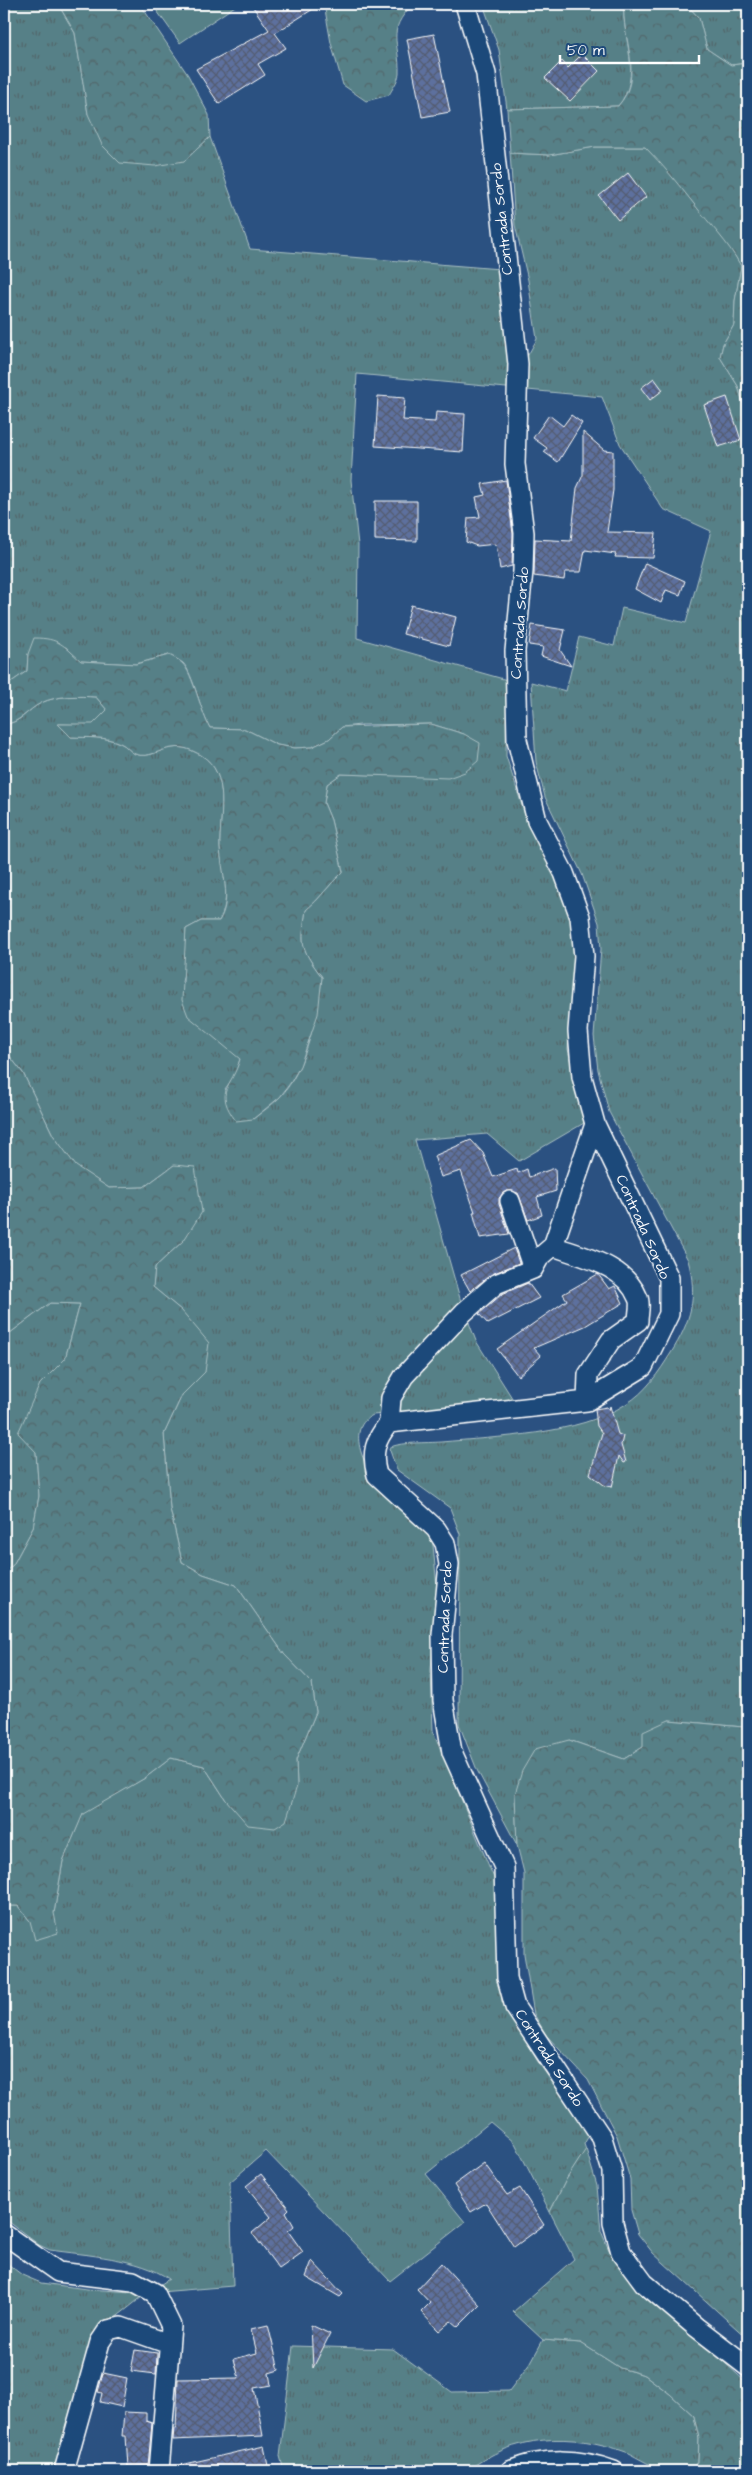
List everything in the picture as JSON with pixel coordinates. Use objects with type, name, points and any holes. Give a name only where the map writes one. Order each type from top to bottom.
[{"type":"street","name":"Contrada Sordo","points":[[465,4],[486,74],[518,364],[514,464],[524,533],[523,570],[514,651],[517,740],[538,821],[564,873],[580,917],[584,956],[578,1031],[582,1077],[595,1124],[669,1278],[669,1314],[643,1367],[587,1401],[389,1423],[378,1436],[373,1449],[377,1475],[436,1529],[445,1542],[449,1564],[442,1635],[443,1700],[452,1752],[504,1867],[507,1978],[515,2007],[602,2138],[612,2171],[613,2223],[621,2252],[644,2282],[696,2327],[748,2367]]},
{"type":"street","points":[[389,1423],[392,1398],[411,1369],[464,1312],[496,1284],[533,1269],[539,1258],[553,1246],[595,1124]]},
{"type":"street","points":[[510,1201],[533,1269]]},
{"type":"street","points":[[553,1246],[603,1264],[625,1278],[639,1299],[638,1321],[611,1340],[588,1375],[587,1401]]},
{"type":"street","points":[[4,2234],[58,2272],[133,2281],[155,2293],[171,2326],[159,2471]]},
{"type":"street","points":[[64,2471],[100,2342],[108,2330],[121,2327],[169,2344]]},
{"type":"street","points":[[510,2471],[536,2463],[563,2460],[614,2471]]},
{"type":"green space","points":[[4,4],[58,4],[75,33],[88,114],[184,161],[210,137],[250,249],[500,269],[512,334],[510,387],[537,339],[528,280],[515,225],[510,153],[549,155],[595,147],[645,147],[670,172],[695,205],[726,240],[741,266],[735,301],[734,325],[723,344],[720,357],[738,386],[746,413],[746,452],[748,456],[748,1732],[743,1727],[669,1720],[643,1747],[624,1759],[569,1740],[515,1793],[517,1845],[477,1770],[459,1724],[460,1534],[450,1508],[397,1470],[389,1448],[406,1444],[536,1433],[585,1422],[607,1414],[640,1394],[652,1381],[678,1341],[688,1319],[691,1308],[692,1286],[688,1260],[609,1112],[598,1070],[594,1036],[601,949],[599,923],[582,874],[545,797],[536,762],[531,682],[566,691],[579,637],[614,646],[622,608],[686,623],[711,531],[663,509],[620,444],[602,397],[357,374],[351,480],[358,545],[357,638],[507,680],[506,756],[529,827],[570,899],[574,963],[568,1049],[584,1123],[519,1161],[487,1134],[415,1140],[461,1302],[476,1341],[514,1401],[373,1415],[363,1423],[359,1433],[359,1444],[369,1470],[383,1492],[395,1505],[432,1535],[437,1587],[431,1670],[433,1731],[496,1883],[502,2002],[540,2065],[590,2134],[584,2144],[586,2150],[566,2180],[550,2212],[515,2143],[490,2122],[426,2174],[465,2222],[390,2281],[266,2151],[230,2182],[233,2286],[147,2293],[169,2279],[143,2266],[112,2258],[50,2250],[39,2245],[4,2218],[4,1906],[18,1906],[30,1921],[54,1913],[63,1861],[83,1813],[145,1778],[171,1758],[204,1766],[226,1800],[297,1786],[296,1760],[316,1712],[312,1683],[284,1654],[236,1585],[203,1574],[182,1562],[170,1509],[164,1434],[182,1395],[205,1372],[182,1311],[153,1287],[155,1267],[184,1240],[174,1165],[144,1187],[109,1188],[75,1166],[53,1135],[23,1073],[4,1049],[4,724],[15,722],[47,700],[82,696],[96,697],[107,710],[93,725],[59,724],[71,737],[108,739],[122,744],[133,753],[140,755],[150,755],[172,748],[184,748],[201,755],[211,763],[217,773],[222,797],[220,847],[226,894],[225,904],[219,921],[201,921],[186,929],[186,964],[182,982],[240,1059],[235,1075],[225,1089],[253,1119],[277,1100],[289,1086],[304,1057],[314,1024],[322,977],[310,960],[304,946],[303,931],[306,910],[343,872],[331,820],[324,803],[327,784],[341,774],[448,777],[464,734],[431,724],[360,725],[342,727],[329,739],[312,747],[295,748],[277,745],[245,729],[210,728],[187,668],[183,663],[169,655],[136,664],[80,661],[66,647],[28,654],[27,671],[4,687]]},
{"type":"green space","points":[[58,4],[140,4],[188,75],[209,115],[210,137],[184,161],[155,166],[120,163],[102,145],[88,114],[75,33]]},
{"type":"green space","points":[[152,4],[238,4],[180,43]]},
{"type":"green space","points":[[324,4],[413,4],[399,22],[396,37],[399,74],[389,95],[366,101],[343,85],[331,43]]},
{"type":"green space","points":[[483,4],[624,4],[625,30],[631,69],[626,94],[618,106],[507,109],[499,50]]},
{"type":"green space","points":[[624,4],[686,4],[699,18],[707,49],[731,65],[748,63],[748,456],[746,452],[746,413],[738,386],[720,357],[723,344],[734,325],[735,301],[741,266],[724,241],[645,147],[595,147],[549,155],[510,153],[507,109],[618,106],[626,94],[631,70]]},
{"type":"green space","points":[[686,4],[748,4],[748,63],[731,65],[707,49],[699,18]]},
{"type":"green space","points":[[34,638],[55,641],[81,661],[136,664],[169,655],[181,662],[190,675],[210,728],[245,729],[277,745],[295,748],[312,747],[329,739],[342,727],[431,724],[464,734],[480,743],[478,761],[465,772],[448,778],[341,774],[327,784],[324,803],[331,820],[343,872],[306,910],[303,931],[304,946],[310,960],[322,977],[318,1014],[300,1066],[291,1082],[280,1097],[253,1119],[236,1121],[229,1111],[226,1102],[226,1089],[237,1069],[240,1059],[188,1016],[182,1000],[186,929],[201,921],[219,921],[225,904],[226,894],[220,847],[222,797],[217,773],[211,763],[201,755],[184,748],[172,748],[150,755],[140,755],[133,753],[122,744],[108,739],[71,737],[58,724],[93,724],[107,710],[96,697],[82,696],[47,700],[14,722],[4,724],[4,687],[27,671],[28,654]]},
{"type":"green space","points":[[4,1049],[23,1073],[53,1135],[76,1166],[109,1188],[144,1187],[174,1165],[195,1167],[202,1212],[184,1240],[155,1267],[153,1287],[182,1311],[209,1343],[205,1372],[182,1395],[164,1434],[170,1509],[182,1562],[203,1574],[236,1585],[284,1654],[312,1683],[316,1712],[296,1760],[297,1786],[286,1821],[275,1828],[248,1825],[226,1800],[204,1766],[171,1758],[145,1778],[83,1814],[63,1861],[54,1913],[58,1933],[35,1940],[30,1921],[18,1906],[4,1906],[4,1573],[13,1565],[33,1528],[39,1496],[36,1452],[18,1433],[40,1384],[65,1359],[80,1304],[50,1303],[10,1333],[4,1324]]},
{"type":"green space","points":[[50,1303],[80,1304],[65,1359],[40,1384],[36,1452],[39,1496],[33,1528],[13,1565],[4,1573],[4,1324],[10,1333]]},
{"type":"green space","points":[[669,1720],[743,1727],[748,1732],[748,2339],[653,2253],[638,2234],[631,2210],[630,2179],[617,2136],[588,2080],[546,2035],[534,2014],[524,1954],[524,1873],[517,1845],[515,1794],[522,1771],[535,1749],[569,1740],[624,1759],[643,1747],[643,1732]]},
{"type":"green space","points":[[586,2149],[597,2186],[601,2231],[609,2250],[629,2276],[748,2384],[748,2471],[690,2471],[698,2462],[699,2438],[694,2416],[670,2394],[645,2375],[620,2368],[581,2343],[543,2340],[513,2312],[574,2259],[550,2212],[566,2180]]},
{"type":"green space","points":[[4,2261],[22,2275],[41,2283],[87,2289],[147,2293],[100,2330],[56,2471],[4,2471]]},
{"type":"green space","points":[[543,2340],[581,2343],[620,2368],[645,2375],[670,2394],[694,2416],[699,2438],[698,2462],[690,2471],[670,2472],[626,2452],[585,2441],[564,2439],[523,2443],[485,2459],[467,2471],[284,2471],[280,2456],[293,2346],[393,2349],[452,2392],[509,2391],[531,2362]]},
{"type":"building","points":[[251,4],[321,4],[275,33],[286,48],[258,64],[265,75],[219,104],[196,69],[269,30]]},
{"type":"building","points":[[434,34],[450,112],[422,117],[407,39]]},
{"type":"building","points":[[582,54],[599,71],[570,101],[545,78],[562,61],[568,68]]},
{"type":"building","points":[[628,173],[646,197],[618,220],[599,196]]},
{"type":"building","points":[[654,378],[663,390],[650,400],[641,388]]},
{"type":"building","points":[[378,396],[405,398],[403,420],[435,422],[436,412],[465,414],[463,452],[375,446]]},
{"type":"building","points":[[727,397],[741,440],[718,447],[704,405]]},
{"type":"building","points":[[549,415],[563,426],[571,415],[582,423],[558,462],[544,452],[547,448],[533,438]]},
{"type":"building","points":[[583,432],[604,450],[613,451],[613,490],[607,532],[656,533],[653,558],[615,557],[616,554],[585,550],[581,572],[565,572],[564,580],[534,576],[535,539],[571,541],[577,488],[583,475]]},
{"type":"building","points":[[506,480],[513,534],[512,566],[500,569],[496,544],[477,546],[466,542],[468,518],[480,517],[476,497],[485,495],[482,484]]},
{"type":"building","points":[[375,501],[417,501],[417,541],[375,540]]},
{"type":"building","points":[[645,563],[685,581],[680,595],[666,590],[661,603],[635,589]]},
{"type":"building","points":[[411,605],[456,617],[449,646],[403,634]]},
{"type":"building","points":[[532,625],[565,630],[560,650],[571,666],[541,656],[543,647],[529,645]]},
{"type":"building","points":[[471,1140],[483,1153],[493,1177],[517,1169],[518,1173],[527,1169],[529,1177],[555,1168],[556,1191],[537,1197],[542,1215],[528,1220],[518,1193],[506,1191],[499,1198],[499,1204],[509,1234],[480,1238],[473,1212],[475,1212],[461,1171],[441,1177],[434,1156]]},
{"type":"building","points":[[514,1248],[519,1263],[492,1274],[470,1291],[461,1275]]},
{"type":"building","points":[[598,1274],[609,1289],[615,1286],[623,1303],[585,1326],[534,1348],[541,1356],[518,1376],[497,1349],[567,1300],[563,1294]]},
{"type":"building","points":[[528,1283],[539,1298],[488,1324],[479,1314],[502,1294]]},
{"type":"building","points":[[610,1406],[618,1434],[623,1436],[621,1445],[626,1462],[624,1463],[619,1456],[612,1487],[604,1485],[590,1474],[602,1433],[597,1426],[595,1409],[607,1407],[609,1410]]},
{"type":"building","points":[[484,2163],[507,2195],[520,2188],[544,2225],[514,2247],[486,2203],[471,2212],[454,2185]]},
{"type":"building","points":[[261,2174],[289,2209],[286,2212],[294,2226],[288,2231],[303,2252],[279,2269],[252,2233],[271,2217],[246,2186]]},
{"type":"building","points":[[312,2261],[343,2294],[340,2297],[306,2277]]},
{"type":"building","points":[[441,2263],[480,2305],[458,2327],[451,2321],[439,2331],[421,2312],[430,2303],[417,2289]]},
{"type":"building","points":[[268,2325],[279,2370],[269,2373],[271,2385],[254,2388],[263,2436],[173,2440],[174,2428],[176,2429],[178,2379],[239,2378],[234,2359],[257,2353],[251,2329]]},
{"type":"building","points":[[311,2325],[330,2334],[313,2368]]},
{"type":"building","points":[[135,2350],[157,2353],[156,2374],[131,2371]]},
{"type":"building","points":[[103,2373],[127,2378],[122,2407],[100,2402],[102,2393],[98,2392]]},
{"type":"building","points":[[124,2412],[146,2413],[146,2421],[152,2423],[148,2466],[128,2467],[126,2436],[122,2436]]},
{"type":"building","points":[[264,2446],[269,2471],[182,2471],[181,2465]]}]
